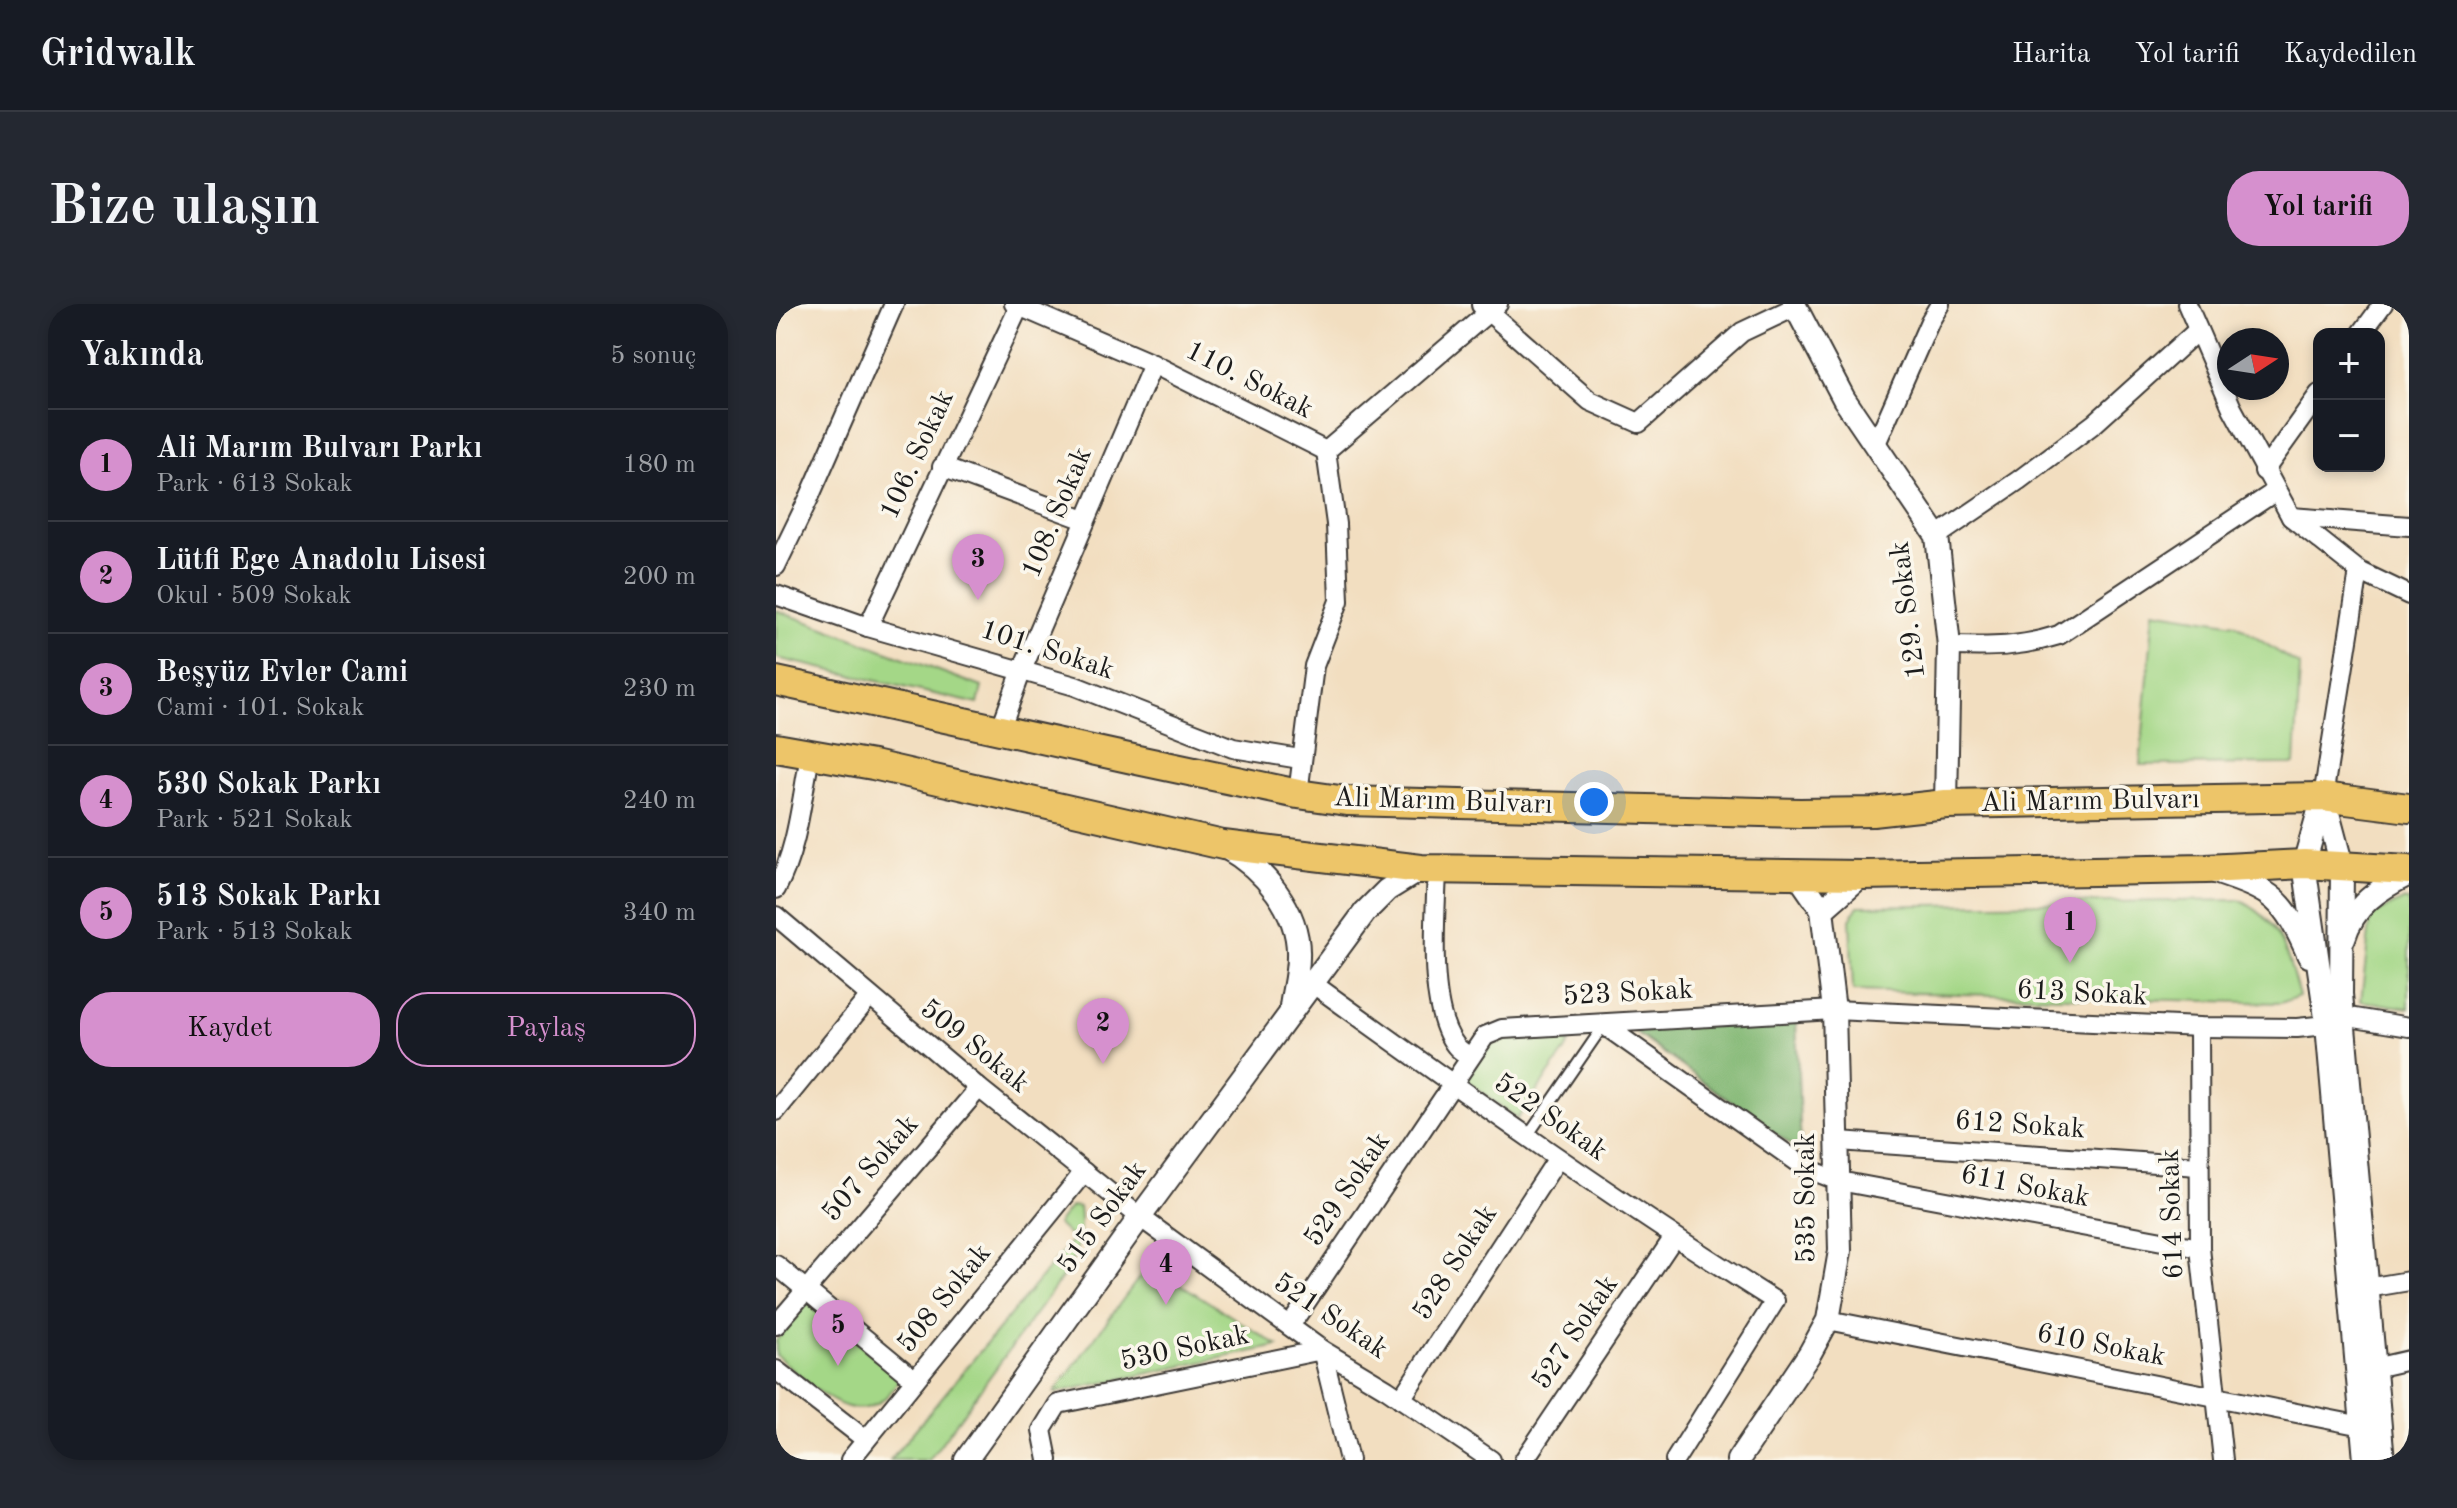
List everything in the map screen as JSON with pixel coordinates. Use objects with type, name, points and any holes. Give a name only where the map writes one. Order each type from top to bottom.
[{"type":"main road","name":"Ali Marım Bulvarı","points":[[776,681],[1298,794],[1347,801],[1800,813],[1873,812],[1946,804],[2323,797],[2409,808]]},
{"type":"main road","points":[[776,748],[873,765],[1223,845],[1429,869],[1862,875],[2206,869],[2304,864],[2409,872]]},
{"type":"street","points":[[776,566],[894,304]]},
{"type":"street","points":[[1875,446],[1940,304]]},
{"type":"street","points":[[1930,321],[1947,304]]},
{"type":"street","points":[[2187,304],[2232,408],[2291,517],[2359,571],[2409,595]]},
{"type":"street","name":"110. Sokak","points":[[1017,305],[1153,364],[1326,451]]},
{"type":"street","name":"106. Sokak","points":[[868,627],[1017,305]]},
{"type":"street","points":[[1298,794],[1314,666],[1339,601],[1336,524],[1326,451],[1488,306],[1590,401],[1639,423],[1742,332],[1795,305]]},
{"type":"street","name":"129. Sokak","points":[[1795,305],[1844,399],[1937,536],[1949,646],[1946,804]]},
{"type":"street","points":[[2364,328],[2373,309]]},
{"type":"street","points":[[1937,536],[2095,423],[2198,330]]},
{"type":"street","name":"108. Sokak","points":[[1000,730],[1022,670],[1153,364]]},
{"type":"street","points":[[2264,471],[2315,400]]},
{"type":"street","points":[[942,467],[1085,520]]},
{"type":"street","points":[[1949,646],[2029,645],[2059,635],[2276,491]]},
{"type":"street","points":[[2291,517],[2409,526]]},
{"type":"street","points":[[2320,980],[2304,864],[2323,797],[2359,571]]},
{"type":"street","name":"101. Sokak","points":[[776,595],[868,627],[1075,686],[1233,748],[1300,759]]},
{"type":"street","points":[[776,889],[798,830],[810,756]]},
{"type":"street","points":[[2323,797],[2342,866],[2335,1021],[2365,1460]]},
{"type":"street","name":"515 Sokak","points":[[1223,845],[1251,863],[1279,895],[1294,929],[1304,981]]},
{"type":"street","points":[[1429,869],[1442,1019],[1456,1047],[1470,1057]]},
{"type":"street","name":"515 Sokak","points":[[966,1460],[1290,1012],[1304,981],[1387,890],[1429,869]]},
{"type":"street","points":[[2206,869],[2254,885],[2278,901],[2294,922],[2335,1021],[2367,1288],[2383,1460]]},
{"type":"street","points":[[2339,963],[2351,917],[2367,899],[2409,872]]},
{"type":"street","points":[[1797,874],[1822,910],[1862,875]]},
{"type":"street","name":"535 Sokak","points":[[1746,1457],[1828,1320],[1840,1251],[1834,1010],[1822,910]]},
{"type":"street","name":"509 Sokak","points":[[776,916],[979,1088],[1140,1217]]},
{"type":"street","name":"522 Sokak","points":[[1304,981],[1674,1237],[1775,1301],[1675,1460]]},
{"type":"street","points":[[776,1111],[869,997]]},
{"type":"street","name":"523 Sokak","points":[[1452,1084],[1485,1036],[1502,1029],[1834,1010]]},
{"type":"street","name":"613 Sokak","points":[[1834,1010],[2199,1027],[2297,1028],[2335,1021],[2409,1027]]},
{"type":"street","name":"611 Sokak","points":[[1604,1025],[1806,1168],[1839,1181],[2200,1248]]},
{"type":"street","name":"614 Sokak","points":[[2199,1027],[2200,1248],[2223,1460]]},
{"type":"street","name":"529 Sokak","points":[[1290,1326],[1452,1084]]},
{"type":"street","name":"507 Sokak","points":[[776,1325],[979,1088]]},
{"type":"street","name":"612 Sokak","points":[[1839,1141],[2198,1166]]},
{"type":"street","name":"528 Sokak","points":[[1401,1399],[1558,1158]]},
{"type":"street","name":"508 Sokak","points":[[850,1460],[1084,1172]]},
{"type":"street","name":"521 Sokak","points":[[1140,1217],[1322,1350],[1491,1460]]},
{"type":"street","name":"527 Sokak","points":[[1524,1460],[1674,1237]]},
{"type":"street","points":[[776,1265],[915,1380]]},
{"type":"street","points":[[2367,1288],[2409,1281]]},
{"type":"street","name":"610 Sokak","points":[[1828,1320],[2362,1426]]},
{"type":"street","points":[[1322,1350],[1349,1460]]},
{"type":"street","name":"530 Sokak","points":[[1048,1460],[1042,1430],[1058,1404],[1322,1350]]},
{"type":"street","points":[[2374,1368],[2409,1360]]},
{"type":"street","points":[[776,1370],[866,1440]]},
{"type":"lane","points":[[1527,1137],[1604,1025]]},
{"type":"green space","points":[[776,610],[982,687],[978,704],[776,658]]},
{"type":"green space","points":[[2154,611],[2235,624],[2300,666],[2295,764],[2140,765]]},
{"type":"green space","points":[[2239,900],[2254,908],[2274,928],[2286,952],[2299,996],[2281,1003],[1853,991],[1850,919],[1858,906]]},
{"type":"green space","points":[[2409,900],[2409,1008],[2361,1001],[2371,916]]},
{"type":"green space","points":[[1796,1019],[1801,1152],[1635,1032],[1640,1026]]},
{"type":"green space","points":[[1566,1031],[1569,1043],[1565,1051],[1517,1119],[1461,1077],[1489,1038]]},
{"type":"green space","points":[[1071,1206],[1079,1207],[1080,1232],[1077,1249],[1066,1272],[929,1460],[890,1460],[1073,1239],[1057,1224]]},
{"type":"green space","points":[[1149,1264],[1278,1346],[1054,1393]]},
{"type":"green space","points":[[808,1301],[900,1378],[885,1398],[870,1407],[854,1408],[838,1403],[822,1394],[776,1355],[776,1341]]},
{"type":"place","name":"Beşyüz Evler Cami","points":[[978,600]]},
{"type":"place","name":"Ali Marım Bulvarı Parkı","points":[[2070,963]]},
{"type":"place","name":"Lütfi Ege Anadolu Lisesi","points":[[1103,1064]]},
{"type":"place","name":"530 Sokak Parkı","points":[[1166,1305]]},
{"type":"place","name":"513 Sokak Parkı","points":[[838,1366]]}]
